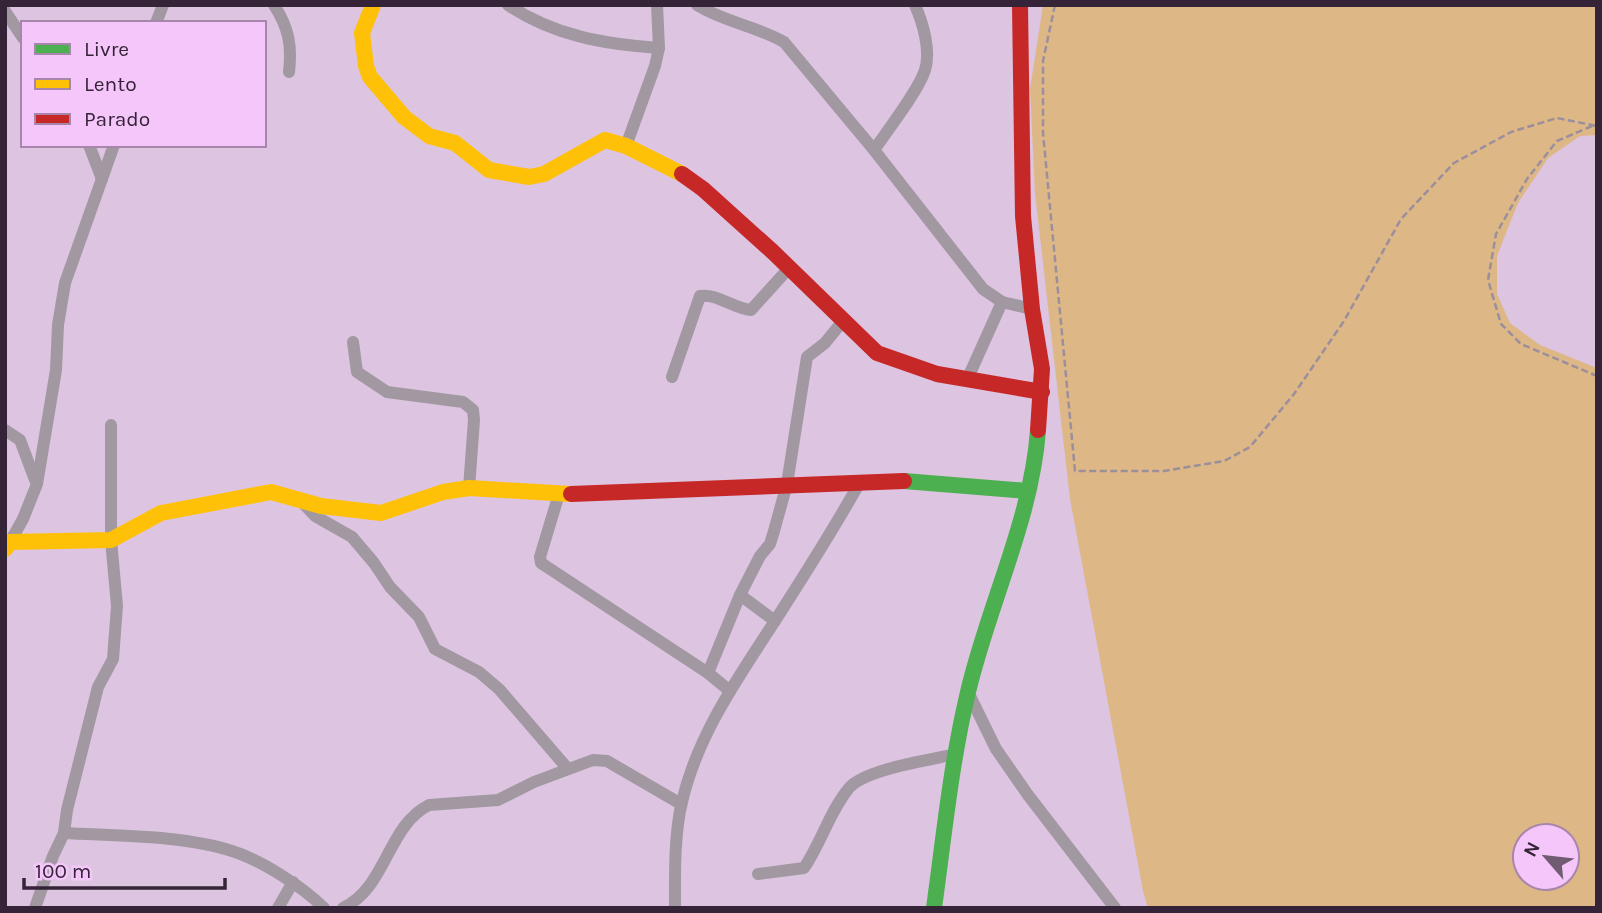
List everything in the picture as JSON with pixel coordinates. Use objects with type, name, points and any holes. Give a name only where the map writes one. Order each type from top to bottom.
[{"type":"street","points":[[274,5],[287,30],[291,49],[289,72]]},
{"type":"street","points":[[373,5],[362,36],[370,77],[404,117],[429,136],[454,143],[489,170],[529,177],[544,174],[605,140],[626,146],[681,173],[703,189],[789,268],[866,345],[891,360],[967,380],[1042,392]]},
{"type":"street","points":[[508,5],[566,33],[587,40],[659,47]]},
{"type":"street","points":[[626,146],[655,66],[659,47],[657,5]]},
{"type":"street","points":[[697,5],[766,32],[783,42],[874,150],[983,289],[1002,302],[1032,309]]},
{"type":"street","points":[[874,150],[925,70],[923,30],[915,5]]},
{"type":"street","points":[[934,908],[956,754],[968,691],[1028,491],[1038,435],[1042,369],[1032,309],[1023,216],[1020,5]]},
{"type":"street","points":[[5,11],[21,35]]},
{"type":"street","points":[[90,147],[102,179]]},
{"type":"street","points":[[8,546],[23,519],[37,484],[56,370],[58,325],[65,283],[113,147]]},
{"type":"street","points":[[673,377],[700,296],[708,295],[744,310],[751,310],[789,268]]},
{"type":"street","points":[[967,380],[1002,302]]},
{"type":"street","points":[[708,673],[740,595],[760,556],[770,544],[786,484],[807,357],[825,343],[842,322]]},
{"type":"street","points":[[353,342],[357,372],[387,392],[463,402],[473,410],[469,488]]},
{"type":"street","points":[[35,908],[53,856],[65,833],[67,810],[96,693],[113,659],[117,606],[111,540],[111,425]]},
{"type":"street","points":[[5,430],[20,440],[37,484]]},
{"type":"street","points":[[8,546],[111,540],[162,513],[271,492],[300,501],[359,512],[381,513],[443,492],[469,488],[559,494],[902,481],[1028,491]]},
{"type":"street","points":[[675,908],[681,804],[692,767],[730,691],[828,539],[860,482]]},
{"type":"street","points":[[559,494],[540,557],[541,563],[708,673],[730,691]]},
{"type":"street","points":[[300,501],[315,516],[352,537],[390,587],[419,617],[435,649],[479,672],[499,689],[568,769]]},
{"type":"street","points":[[740,595],[775,621]]},
{"type":"street","points":[[968,691],[1002,758],[1115,908]]},
{"type":"street","points":[[758,874],[803,868],[847,791],[857,780],[894,768],[956,754]]},
{"type":"street","points":[[343,908],[354,903],[367,891],[409,820],[429,804],[498,800],[534,782],[593,760],[607,761],[681,804]]},
{"type":"street","points":[[65,833],[199,843],[234,851],[293,882],[324,908]]},
{"type":"street","points":[[278,908],[293,882]]},
{"type":"path","points":[[1055,5],[1043,61],[1043,133],[1075,471],[1164,471],[1224,461],[1250,447],[1294,394],[1344,321],[1401,219],[1454,163],[1511,132],[1557,118],[1595,126]]},
{"type":"path","points":[[1595,126],[1557,141],[1527,179],[1496,234],[1488,279],[1501,324],[1521,344],[1597,376]]},
{"type":"shaded area","points":[[1043,5],[1597,5],[1597,135],[1580,136],[1548,158],[1518,203],[1497,256],[1497,294],[1510,323],[1540,345],[1597,368],[1597,908],[1148,908],[1070,499],[1035,193],[1030,89]]},
{"type":"traffic: fast","points":[[934,908],[962,719],[977,660],[1027,496],[1038,430]]},
{"type":"traffic: fast","points":[[904,481],[1028,491]]},
{"type":"traffic: slow","points":[[373,5],[362,33],[370,77],[404,117],[429,136],[455,143],[489,170],[529,177],[544,174],[605,140],[626,146],[682,174]]},
{"type":"traffic: slow","points":[[5,549],[10,542],[111,540],[161,513],[271,492],[321,506],[381,513],[443,492],[469,488],[571,494]]},
{"type":"traffic: jam","points":[[1020,5],[1023,216],[1032,309],[1042,369],[1038,430]]},
{"type":"traffic: jam","points":[[682,174],[703,189],[773,252],[877,353],[937,374],[1042,392]]},
{"type":"traffic: jam","points":[[571,494],[904,481]]}]
